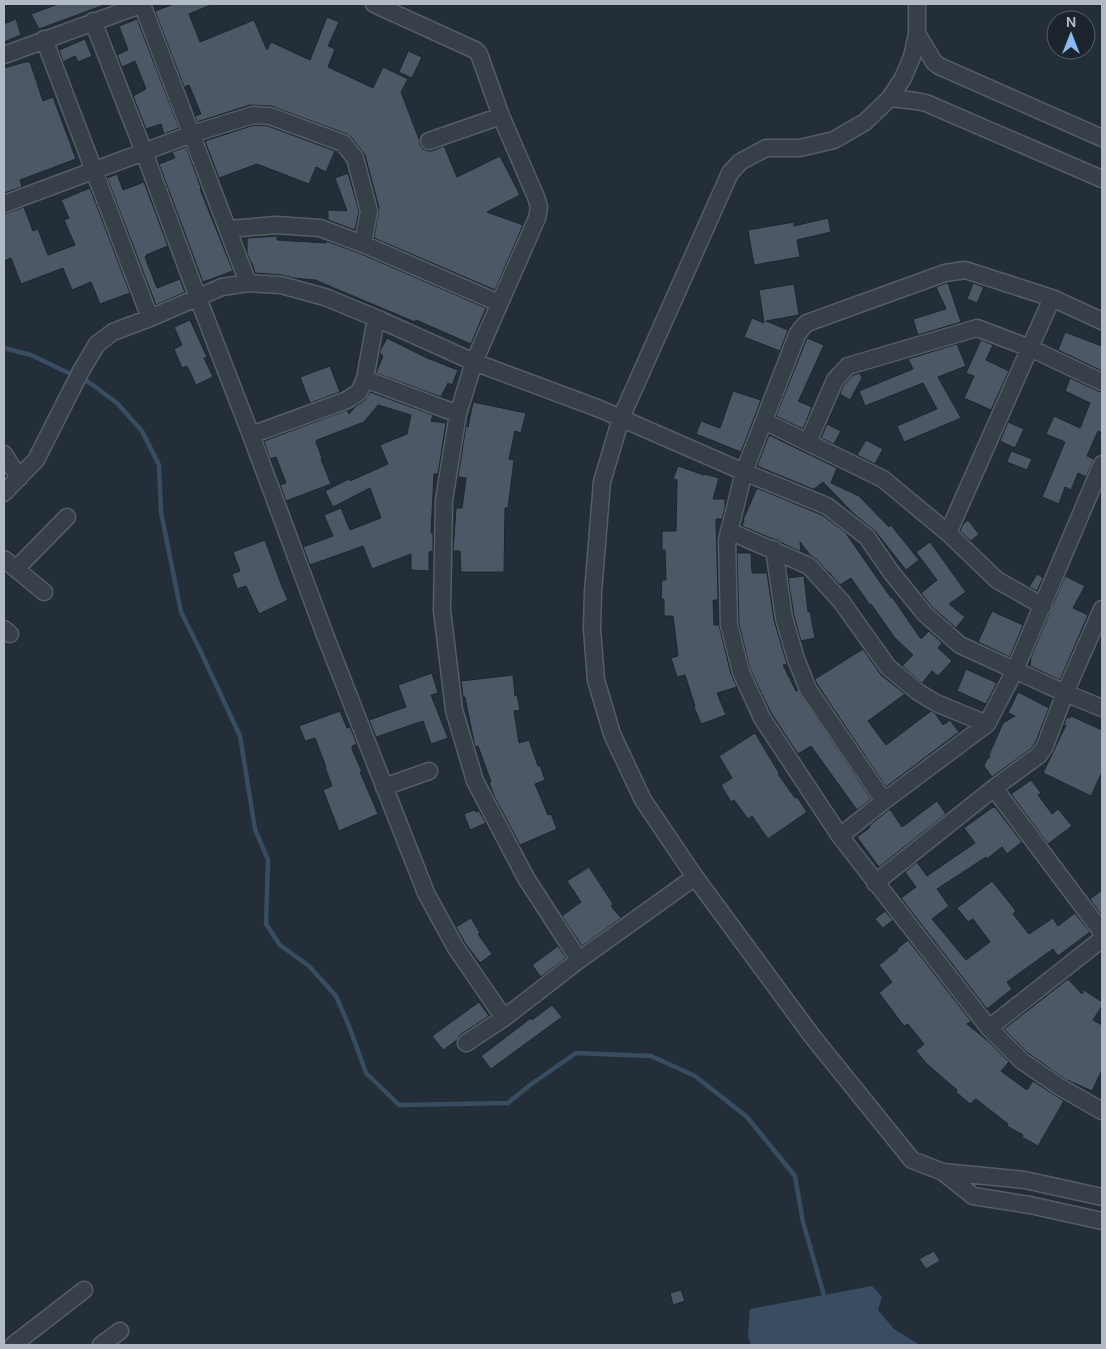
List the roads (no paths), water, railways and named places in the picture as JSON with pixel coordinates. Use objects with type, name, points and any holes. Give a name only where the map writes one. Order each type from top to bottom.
[{"type":"street","points":[[4,55],[143,4],[248,283]]},
{"type":"street","points":[[374,4],[475,50],[479,54],[501,116],[539,207],[537,218],[474,362],[458,414],[444,500],[442,610],[454,710],[475,781],[526,878],[579,960]]},
{"type":"street","points":[[917,4],[917,34],[912,57],[903,78],[890,98],[865,122],[834,140],[800,148],[766,148],[740,162],[730,173],[621,418],[602,482],[593,592],[592,629],[596,680],[612,734],[643,800],[695,877],[812,1036],[912,1160],[943,1172],[1025,1180],[1102,1197]]},
{"type":"street","points":[[93,21],[325,635],[426,893],[456,948],[504,1018]]},
{"type":"street","points":[[917,34],[934,62],[939,66],[1102,138]]},
{"type":"street","points":[[44,39],[150,318]]},
{"type":"street","points":[[890,98],[926,103],[1102,179]]},
{"type":"street","points":[[4,204],[192,134],[253,115],[270,116],[343,143],[355,158],[369,211],[363,244]]},
{"type":"street","points":[[429,141],[501,116]]},
{"type":"street","points":[[229,229],[276,225],[320,228],[363,244],[499,303]]},
{"type":"street","points":[[1102,321],[1052,298],[965,270],[944,273],[807,323],[797,335],[744,472],[727,540],[730,625],[741,672],[762,718],[840,836],[989,1028],[1022,1061],[1060,1087],[1102,1111]]},
{"type":"street","points":[[4,493],[36,460],[73,386],[97,344],[113,332],[222,287],[248,283],[281,285],[325,297],[474,362],[600,409],[827,506],[867,537],[891,572],[925,614],[960,645],[1102,708]]},
{"type":"street","points":[[948,533],[1052,298]]},
{"type":"street","points":[[251,435],[347,400],[359,392],[366,379],[376,318]]},
{"type":"street","points":[[808,442],[835,380],[848,366],[977,328],[1030,348],[1102,382]]},
{"type":"street","points":[[366,379],[458,414]]},
{"type":"street","points":[[764,421],[883,479],[948,533],[997,580],[1042,606]]},
{"type":"street","points":[[4,454],[19,478]]},
{"type":"street","points":[[840,836],[987,724],[1016,670],[1102,464]]},
{"type":"street","points":[[44,592],[10,564],[67,517]]},
{"type":"street","points":[[730,531],[809,566],[841,601],[888,667],[910,686],[936,703],[987,724]]},
{"type":"street","points":[[774,550],[784,618],[796,659],[808,689],[884,801]]},
{"type":"street","points":[[875,883],[994,788],[1039,755],[1046,746],[1065,693],[1102,609]]},
{"type":"street","points":[[384,788],[429,772]]},
{"type":"street","points":[[994,788],[1102,932]]},
{"type":"street","points":[[466,1042],[504,1018],[579,960],[695,877]]},
{"type":"street","points":[[989,1028],[1102,939]]},
{"type":"street","points":[[943,1172],[973,1196],[1030,1205],[1102,1221]]},
{"type":"street","points":[[13,1345],[34,1339],[84,1290]]},
{"type":"street","points":[[101,1345],[120,1331]]},
{"type":"water","points":[[872,1286],[882,1297],[878,1310],[894,1329],[920,1345],[751,1345],[748,1337],[750,1309]]},
{"type":"waterway","points":[[4,348],[31,355],[75,376]]},
{"type":"waterway","points":[[82,379],[117,403],[142,431],[159,465],[161,512],[181,612],[240,736],[255,829],[268,860],[266,924],[280,945],[309,966],[336,996],[366,1073],[399,1105],[508,1103],[576,1053],[651,1056],[695,1076],[747,1117],[795,1176],[803,1222],[825,1299]]}]
